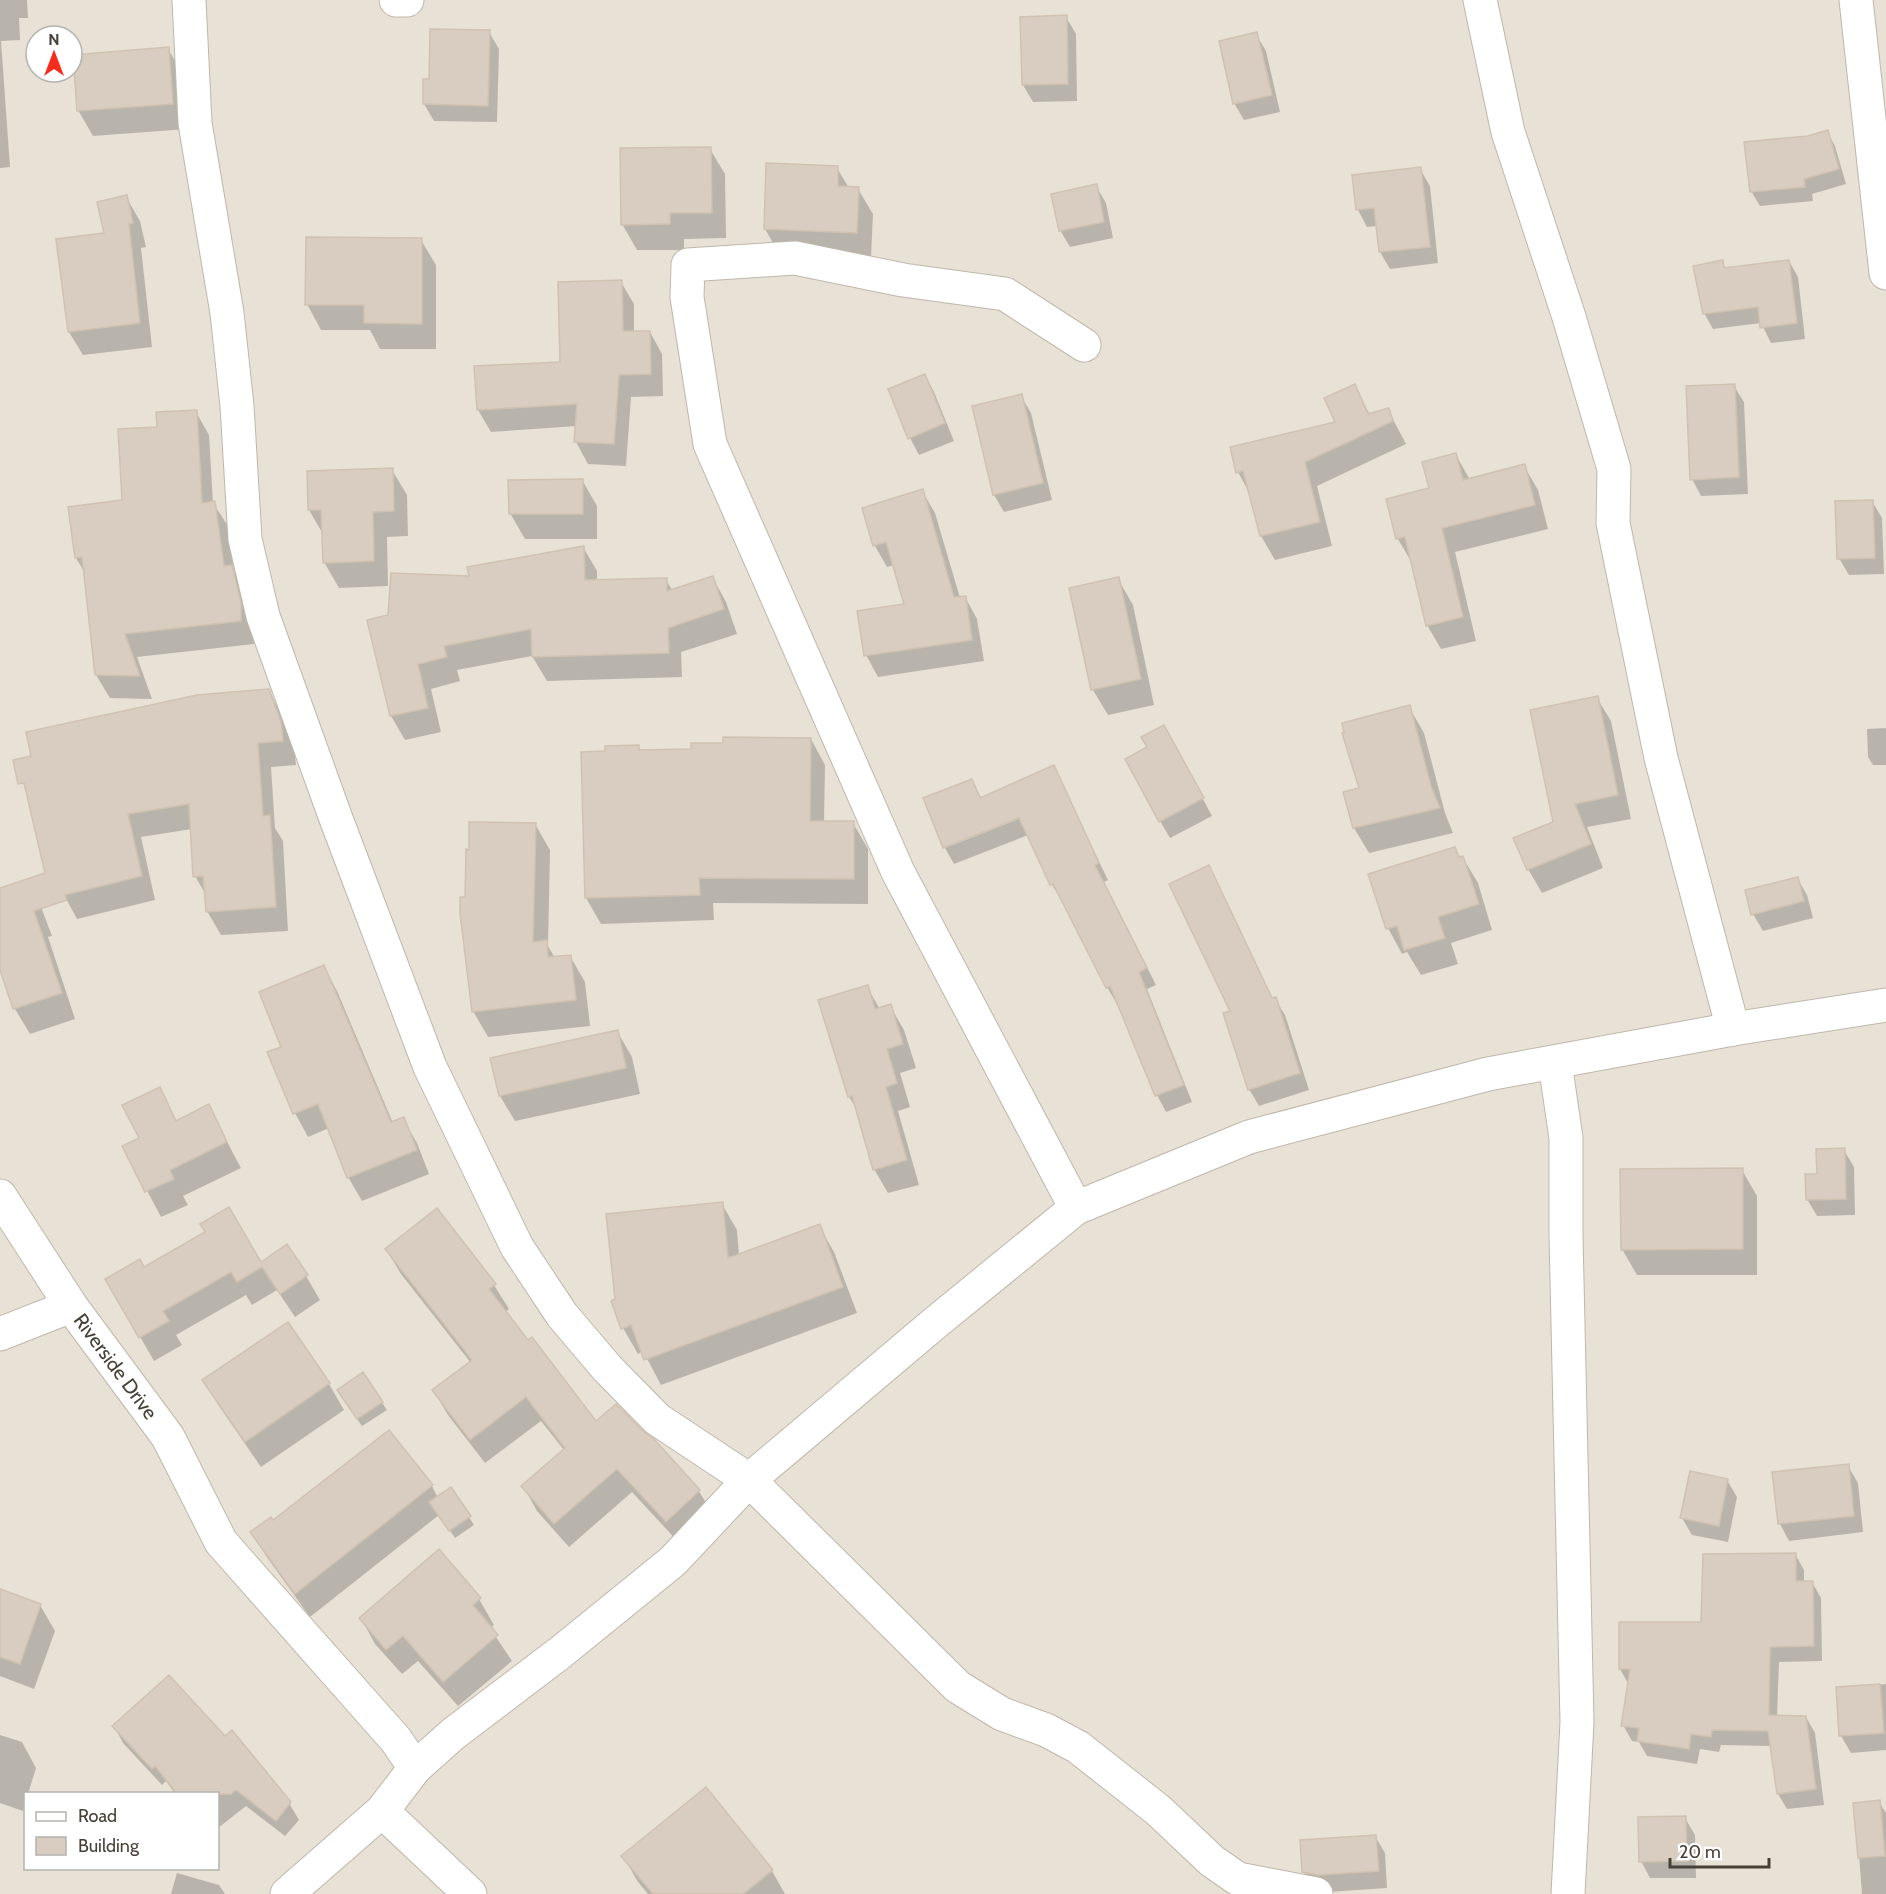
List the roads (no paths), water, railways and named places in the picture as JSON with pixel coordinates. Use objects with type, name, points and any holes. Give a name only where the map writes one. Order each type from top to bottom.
[{"type":"street","points":[[189,0],[195,123],[227,314],[237,406],[245,539],[263,616],[335,816],[430,1067],[517,1247],[562,1316],[607,1368],[657,1419],[749,1479],[958,1687],[1002,1714],[1046,1730],[1078,1747],[1158,1810],[1212,1861],[1238,1879],[1316,1894]]},
{"type":"street","points":[[396,0],[406,0]]},
{"type":"street","points":[[1480,0],[1508,132],[1572,327],[1614,469],[1613,523],[1660,758],[1733,1029]]},
{"type":"street","points":[[1856,0],[1886,273]]},
{"type":"street","points":[[1076,1208],[898,872],[710,444],[687,297],[688,265],[795,258],[903,280],[1005,294],[1084,345]]},
{"type":"street","points":[[287,1894],[382,1811],[415,1768],[453,1734],[561,1652],[674,1561],[749,1479],[1076,1208],[1249,1137],[1488,1074],[1733,1029],[1886,1005]]},
{"type":"street","points":[[1555,1063],[1566,1138],[1566,1236],[1577,1722],[1568,1894]]},
{"type":"street","name":"Riverside Drive","points":[[0,1196],[71,1306],[168,1437],[221,1542],[396,1740],[415,1768]]},
{"type":"street","points":[[0,1334],[71,1306]]},
{"type":"street","points":[[382,1811],[470,1894]]}]
